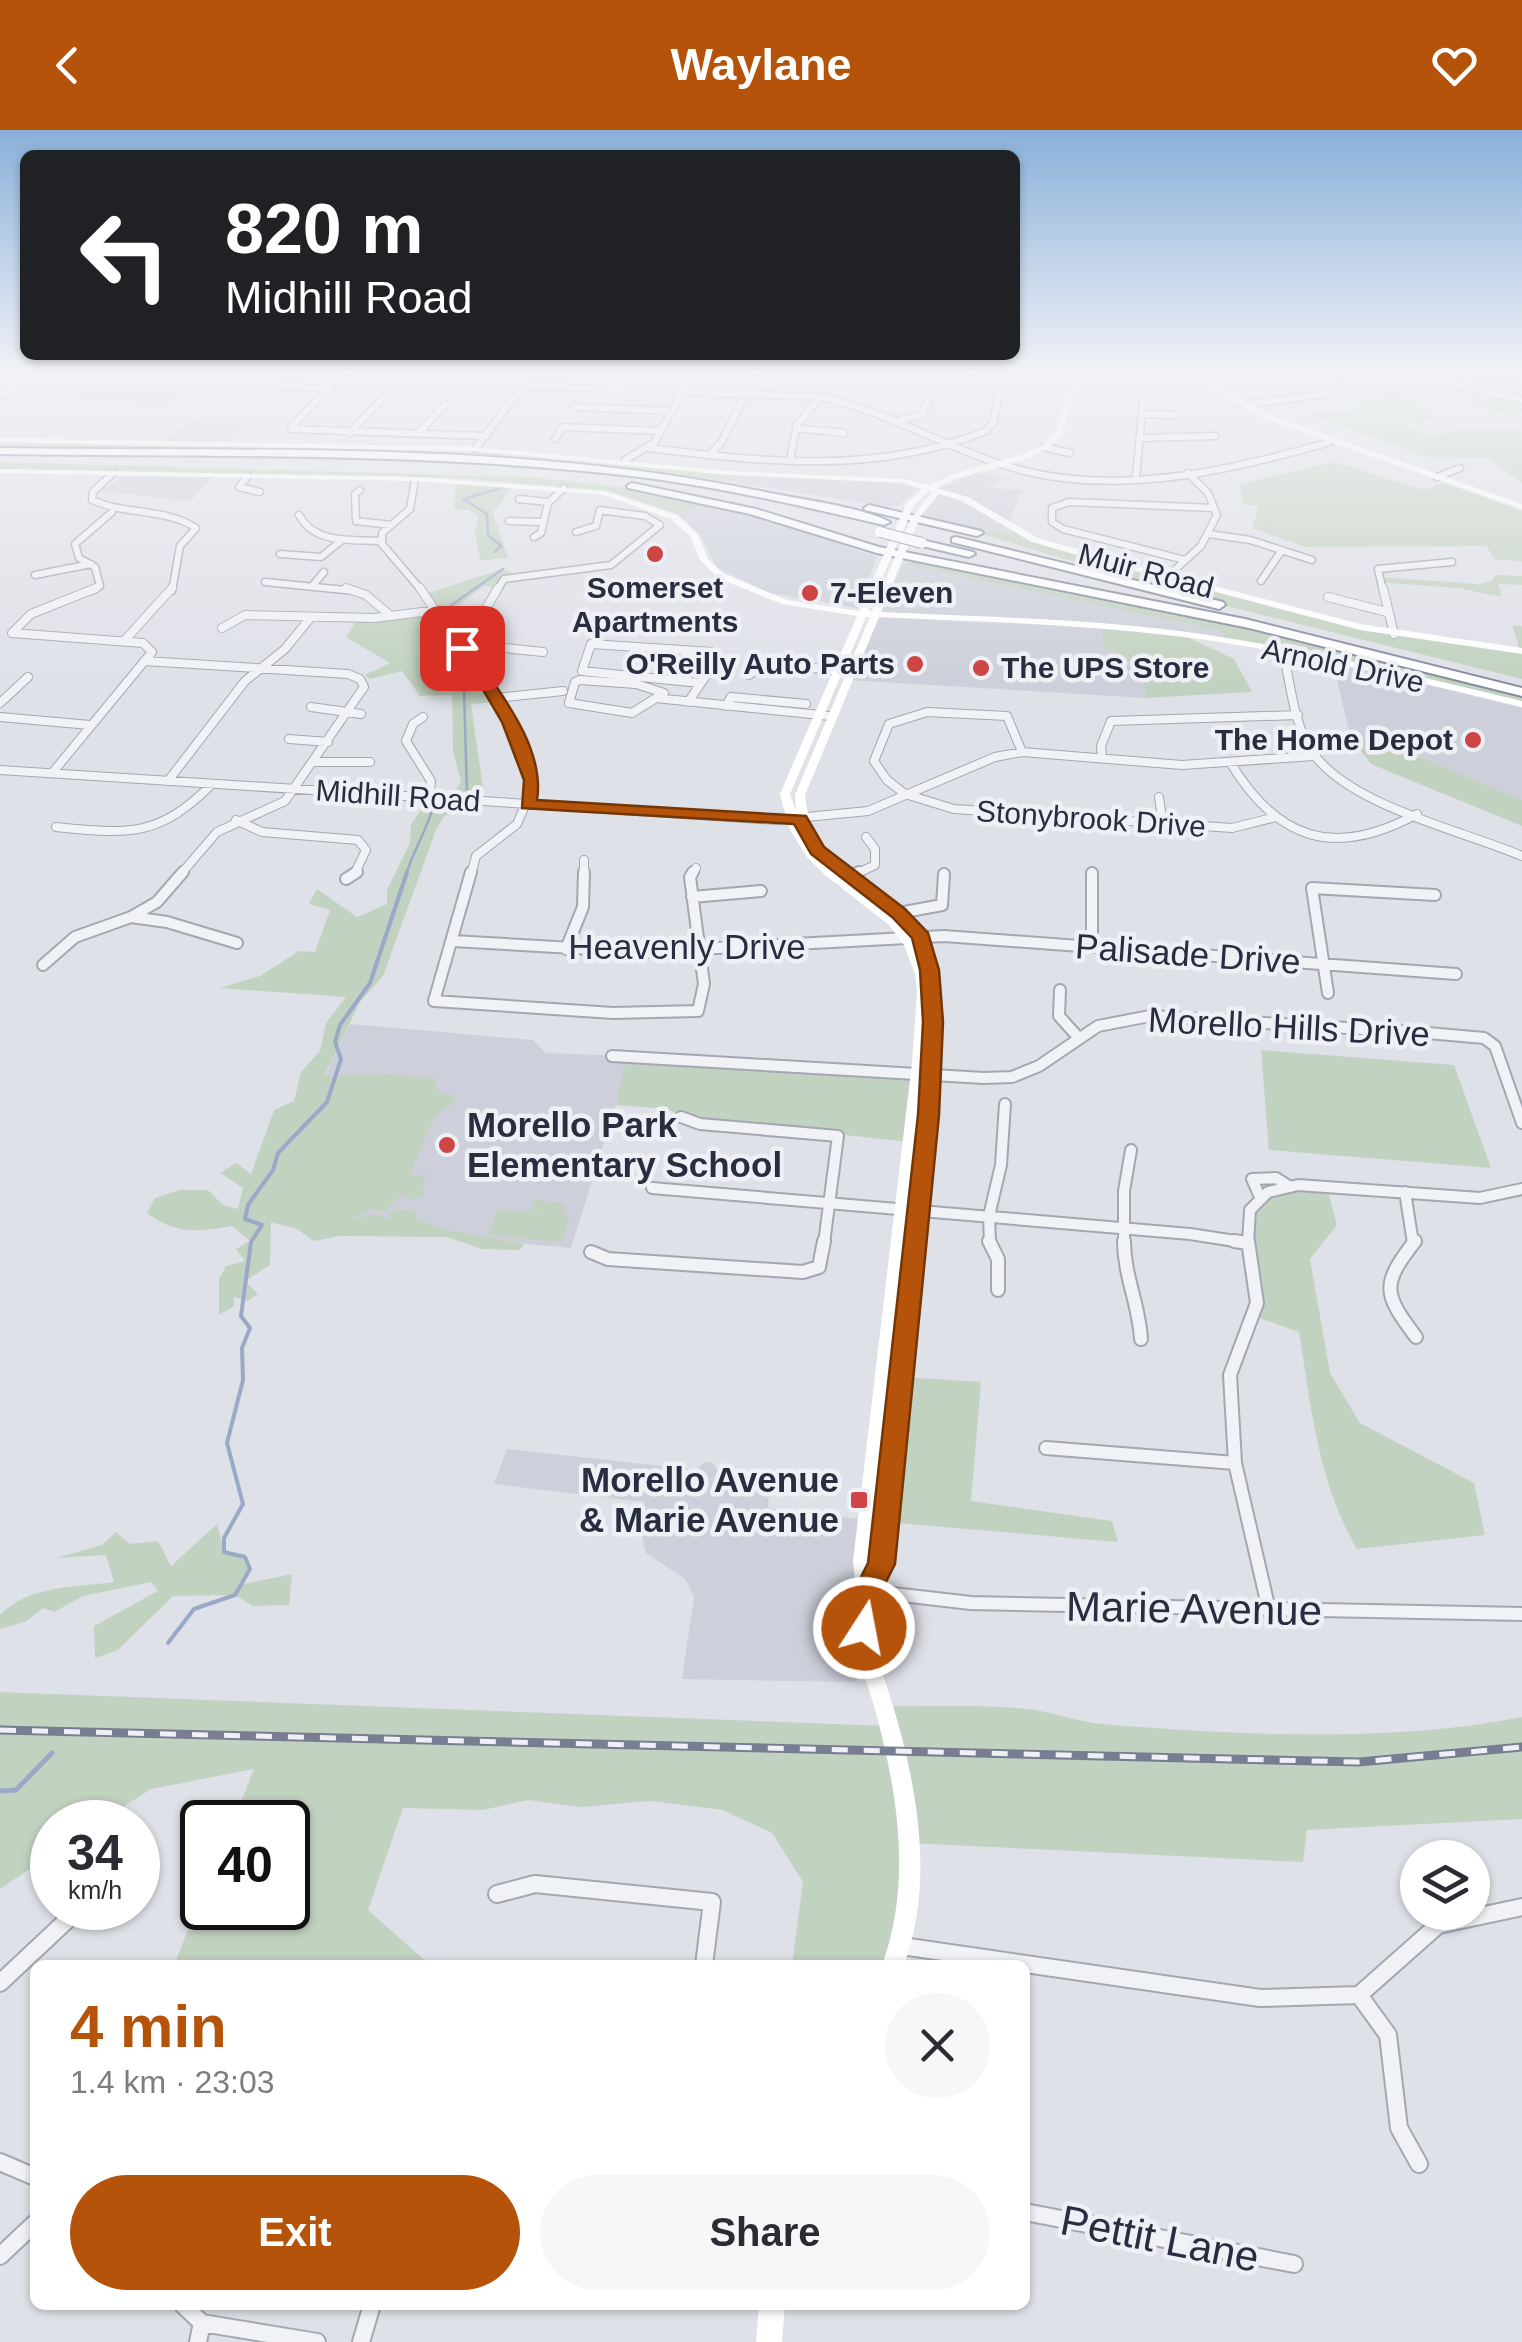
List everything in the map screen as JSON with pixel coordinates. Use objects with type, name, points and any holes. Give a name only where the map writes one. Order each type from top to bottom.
[{"type":"highway","points":[[536,474],[723,496],[882,527]]},
{"type":"highway","points":[[628,474],[736,484],[851,504],[906,509],[916,517],[1206,602]]},
{"type":"highway","points":[[650,476],[760,494],[1522,692]]},
{"type":"highway","points":[[590,478],[737,507],[888,552],[1254,625]]},
{"type":"highway","points":[[924,538],[1522,679]]},
{"type":"highway","points":[[895,573],[908,562],[948,563]]},
{"type":"street","points":[[112,474],[90,496],[112,512],[170,517],[196,528],[180,546],[171,594],[124,640]]},
{"type":"street","name":"Arnold Drive","points":[[168,474],[415,479],[564,488],[624,497],[664,511],[694,535],[714,570],[738,586],[785,602],[863,614],[1120,630],[1287,651],[1522,706]]},
{"type":"street","name":"Muir Road","points":[[780,474],[870,477],[934,488],[980,506],[1034,540],[1394,634],[1522,651]]},
{"type":"street","points":[[825,716],[836,671],[906,509],[934,488],[971,474]]},
{"type":"street","points":[[1051,474],[1165,474]]},
{"type":"street","points":[[1168,576],[1209,534],[1216,515],[1190,474]]},
{"type":"street","points":[[1429,474],[1522,507]]},
{"type":"street","points":[[1438,477],[1445,474]]},
{"type":"street","points":[[248,476],[239,486],[260,492]]},
{"type":"street","points":[[380,541],[410,508],[415,479]]},
{"type":"street","points":[[534,537],[540,533],[549,502],[564,488]]},
{"type":"street","points":[[932,1960],[897,1956],[908,1843],[889,1726],[864,1628],[867,1592],[882,1564],[908,1211],[932,1004],[921,937],[899,913],[805,852],[785,794],[799,754],[851,672],[916,517],[934,488]]},
{"type":"street","points":[[360,490],[355,494],[356,521],[391,525]]},
{"type":"street","points":[[518,499],[549,502]]},
{"type":"street","points":[[1185,560],[1056,526],[1052,508],[1069,502],[1214,508]]},
{"type":"street","points":[[576,532],[596,526],[600,510],[646,516],[664,511]]},
{"type":"street","points":[[53,772],[152,652],[143,643],[124,640],[12,632],[33,610],[80,598],[100,586],[91,564],[76,553],[75,542],[112,512]]},
{"type":"street","points":[[299,515],[314,534],[341,541],[380,541],[438,610],[495,698],[510,722],[532,780],[528,805],[510,831],[491,841],[476,856],[434,1000],[612,1013],[698,1011],[704,984],[690,877],[696,868]]},
{"type":"street","points":[[482,615],[504,579],[602,567],[625,557],[658,530],[660,525],[646,516]]},
{"type":"street","points":[[509,521],[542,522]]},
{"type":"street","points":[[1113,541],[1129,530]]},
{"type":"street","points":[[1209,534],[1312,560]]},
{"type":"street","points":[[280,554],[321,557],[341,541]]},
{"type":"street","points":[[1262,581],[1282,550]]},
{"type":"street","points":[[1394,634],[1378,569],[1452,562]]},
{"type":"street","points":[[35,575],[91,564]]},
{"type":"street","points":[[313,585],[324,572]]},
{"type":"street","points":[[265,582],[345,587],[378,600],[391,616]]},
{"type":"street","points":[[1328,597],[1388,612]]},
{"type":"street","points":[[222,628],[245,614],[391,616],[438,610]]},
{"type":"street","points":[[168,780],[245,681],[286,649],[311,617]]},
{"type":"street","points":[[688,702],[700,683],[712,652],[591,644],[582,672],[700,683]]},
{"type":"street","points":[[465,652],[495,648],[542,652]]},
{"type":"street","points":[[1287,651],[1298,715],[1314,756],[1356,787],[1522,856]]},
{"type":"street","points":[[44,965],[74,937],[131,917],[157,902],[217,832],[236,820],[267,810],[296,789],[364,687],[360,679],[348,674],[145,661]]},
{"type":"street","points":[[749,676],[766,663],[851,672]]},
{"type":"street","points":[[0,703],[16,693],[28,677]]},
{"type":"street","points":[[656,698],[664,693],[636,684],[589,680],[576,682],[569,703],[632,713],[656,698],[726,706],[806,704]]},
{"type":"street","points":[[495,698],[563,691]]},
{"type":"street","points":[[777,706],[825,716]]},
{"type":"street","points":[[311,707],[361,714]]},
{"type":"street","points":[[912,796],[880,777],[874,761],[887,726],[897,718],[948,711],[1007,716],[1022,752],[1182,765],[1314,756]]},
{"type":"street","points":[[1102,758],[1100,746],[1111,720],[1298,715]]},
{"type":"street","points":[[0,717],[90,725]]},
{"type":"street","points":[[422,717],[413,724],[406,741],[431,781],[429,798]]},
{"type":"street","points":[[288,739],[328,742]]},
{"type":"street","name":"Midhill Road","points":[[0,782],[5,770],[53,772],[795,820],[868,811],[912,796],[995,757],[1022,752]]},
{"type":"street","points":[[314,762],[370,762]]},
{"type":"street","points":[[1230,762],[1272,818],[1312,832],[1365,838],[1391,830],[1417,814]]},
{"type":"street","points":[[56,828],[146,833],[182,815],[212,784]]},
{"type":"street","name":"Stonybrook Drive","points":[[912,796],[970,812],[1054,814],[1163,825],[1232,828],[1272,818]]},
{"type":"street","points":[[1158,797],[1163,825]]},
{"type":"street","points":[[1054,814],[1057,800]]},
{"type":"street","points":[[236,820],[291,836],[358,840],[366,850],[357,873],[346,879]]},
{"type":"street","points":[[844,879],[874,866],[875,849],[866,837]]},
{"type":"street","points":[[566,948],[583,907],[584,860]]},
{"type":"street","points":[[1092,872],[1092,947]]},
{"type":"street","points":[[899,913],[942,905],[944,874]]},
{"type":"street","points":[[844,879],[874,903],[904,937],[921,974],[923,1075]]},
{"type":"street","points":[[1328,992],[1312,888],[1435,895]]},
{"type":"street","points":[[692,897],[761,892]]},
{"type":"street","points":[[131,917],[166,922],[238,943]]},
{"type":"street","name":"Heavenly Drive","points":[[453,941],[699,950],[842,945],[921,937]]},
{"type":"street","name":"Palisade Drive","points":[[921,937],[1456,974]]},
{"type":"street","points":[[1060,990],[1059,1016],[1077,1036]]},
{"type":"street","name":"Morello Hills Drive","points":[[612,1056],[1012,1077],[1039,1066],[1077,1036],[1098,1026],[1150,1016],[1484,1038],[1495,1046],[1522,1124]]},
{"type":"street","points":[[998,1290],[998,1260],[989,1241],[989,1216],[1001,1165],[1005,1104]]},
{"type":"street","points":[[591,1252],[608,1259],[812,1272],[822,1258],[832,1205],[838,1136],[700,1124],[681,1117]]},
{"type":"street","points":[[1131,1150],[1123,1228],[1124,1270],[1139,1302],[1142,1339]]},
{"type":"street","points":[[1260,1199],[1251,1186],[1252,1179],[1276,1178],[1290,1187]]},
{"type":"street","points":[[1269,1610],[1235,1463],[1230,1374],[1257,1303],[1248,1242],[1250,1210],[1268,1192],[1326,1184],[1355,1190],[1480,1198],[1522,1189]]},
{"type":"street","points":[[652,1188],[1248,1242]]},
{"type":"street","points":[[1406,1192],[1415,1240],[1389,1272],[1387,1289],[1391,1304],[1416,1337]]},
{"type":"street","points":[[1046,1448],[1235,1463]]},
{"type":"street","name":"Marie Avenue","points":[[867,1592],[971,1603],[1522,1614]]},
{"type":"street","points":[[498,1894],[535,1884],[712,1902],[705,1960]]},
{"type":"street","points":[[1030,1971],[1260,1998],[1358,1995],[1438,1925],[1522,1907]]},
{"type":"street","points":[[0,1983],[57,1930]]},
{"type":"street","points":[[1358,1995],[1388,2035],[1399,2128],[1420,2164]]},
{"type":"street","points":[[0,2162],[30,2175]]},
{"type":"street","name":"Pettit Lane","points":[[1030,2213],[1294,2264]]},
{"type":"street","points":[[0,2256],[30,2228]]},
{"type":"street","points":[[186,2310],[200,2333],[317,2342]]},
{"type":"street","points":[[360,2342],[370,2310]]},
{"type":"street","points":[[769,2342],[772,2310]]},
{"type":"shaded area","points":[[973,474],[1005,479],[989,488],[1022,490],[1008,525],[1018,533],[971,531],[916,517],[938,489]]},
{"type":"shaded area","points":[[728,475],[891,482],[917,488],[898,506],[885,506],[724,481]]},
{"type":"shaded area","points":[[124,476],[212,477],[191,501],[100,491]]},
{"type":"shaded area","points":[[708,504],[789,525],[877,557],[858,608],[770,593],[717,568],[700,535],[678,514]]},
{"type":"shaded area","points":[[903,564],[1194,623],[1222,631],[1224,640],[878,614]]},
{"type":"shaded area","points":[[876,617],[1101,629],[1104,647],[1140,667],[1146,698],[848,680]]},
{"type":"shaded area","points":[[1333,661],[1522,708],[1522,800],[1423,758],[1350,737]]},
{"type":"shaded area","name":"Morello Park Elementary School","points":[[350,1024],[533,1040],[546,1053],[626,1056],[621,1088],[571,1248],[254,1220]]},
{"type":"shaded area","points":[[507,1449],[697,1470],[704,1462],[713,1463],[725,1480],[769,1493],[768,1508],[866,1520],[868,1654],[855,1682],[682,1679],[694,1597],[685,1579],[646,1553],[639,1524],[644,1502],[494,1484]]},
{"type":"green space","points":[[266,474],[528,477],[621,487],[708,504],[678,514],[609,491],[458,478]]},
{"type":"green space","points":[[669,474],[728,475],[724,481]]},
{"type":"green space","points":[[1282,474],[1373,474],[1423,490],[1444,483],[1522,511],[1522,562],[1495,559],[1486,546],[1305,547],[1253,528],[1258,506],[1243,504],[1240,484]]},
{"type":"green space","points":[[456,483],[514,486],[493,512],[508,558],[480,560],[475,532],[478,516],[470,510],[454,509]]},
{"type":"green space","points":[[971,531],[1018,533],[1360,627],[1520,650],[1512,625],[1522,626],[1522,679],[1206,601]]},
{"type":"green space","points":[[917,561],[1112,596],[1522,692],[1522,702],[1224,640],[1222,631],[903,564]]},
{"type":"green space","points":[[503,569],[512,572],[500,587],[483,586],[444,618],[497,702],[471,704],[483,788],[475,801],[444,816],[436,830],[383,976],[360,1002],[325,1074],[334,1078],[371,1073],[436,1079],[436,1089],[458,1099],[434,1118],[409,1176],[427,1175],[422,1185],[425,1195],[412,1200],[401,1195],[384,1212],[371,1209],[351,1219],[378,1214],[388,1220],[394,1210],[414,1210],[416,1219],[447,1230],[524,1244],[520,1250],[482,1249],[447,1237],[340,1236],[314,1241],[297,1229],[271,1222],[270,1265],[245,1281],[258,1294],[247,1301],[234,1297],[234,1306],[219,1315],[219,1279],[226,1266],[245,1261],[236,1249],[250,1241],[232,1226],[187,1230],[147,1213],[155,1198],[180,1190],[208,1190],[223,1205],[238,1209],[243,1188],[220,1173],[236,1163],[251,1174],[274,1110],[294,1101],[301,1072],[320,1051],[326,1023],[346,997],[220,988],[260,976],[299,951],[315,952],[330,910],[309,904],[317,889],[357,917],[387,904],[387,890],[410,843],[411,824],[429,798],[450,799],[461,782],[453,751],[452,695],[420,696],[402,671],[370,679],[365,675],[390,663],[346,637],[357,619],[437,610],[425,594]]},
{"type":"green space","points":[[1496,575],[1522,576],[1522,585],[1498,584],[1502,597],[1458,588],[1378,582],[1376,577],[1479,584],[1492,581]]},
{"type":"green space","points":[[1101,629],[1187,637],[1234,659],[1252,692],[1146,698],[1140,667],[1104,647]]},
{"type":"green space","points":[[1350,737],[1423,758],[1522,800],[1522,826],[1371,764]]},
{"type":"green space","points":[[1261,1050],[1454,1065],[1491,1168],[1269,1150]]},
{"type":"green space","points":[[626,1056],[917,1075],[909,1142],[681,1117],[668,1109],[616,1105]]},
{"type":"green space","points":[[1326,1184],[1337,1225],[1310,1259],[1330,1373],[1360,1423],[1474,1483],[1485,1535],[1357,1549],[1344,1524],[1318,1444],[1299,1332],[1254,1316],[1250,1210],[1268,1192]]},
{"type":"green space","points":[[534,1200],[566,1203],[562,1214],[570,1215],[562,1242],[488,1235],[498,1209],[553,1213],[530,1210]]},
{"type":"green space","points":[[902,1377],[981,1382],[971,1501],[1112,1521],[1118,1542],[886,1522]]},
{"type":"green space","points":[[217,1524],[224,1551],[245,1557],[250,1569],[244,1584],[292,1574],[289,1605],[253,1606],[235,1595],[173,1596],[118,1650],[95,1658],[94,1626],[158,1591],[151,1582],[83,1596],[54,1612],[43,1608],[27,1621],[0,1629],[0,1615],[25,1598],[54,1589],[114,1582],[106,1555],[56,1558],[102,1545],[116,1532],[130,1544],[158,1541],[171,1566]]},
{"type":"green space","points":[[0,1692],[888,1726],[883,1706],[992,1707],[1037,1710],[1103,1724],[1313,1734],[1420,1731],[1522,1717],[1522,1819],[1307,1830],[1303,1862],[909,1843],[894,1960],[793,1960],[803,1882],[772,1833],[723,1810],[650,1801],[581,1807],[528,1800],[483,1810],[403,1808],[368,1910],[424,1960],[176,1960],[188,1930],[310,1930],[310,1800],[242,1800],[254,1769],[151,1789],[134,1800],[30,1800],[30,1869],[0,1889]]},
{"type":"waterway","points":[[495,552],[501,546],[488,535],[487,514],[463,499],[501,488]]},
{"type":"waterway","points":[[450,606],[503,569]]},
{"type":"waterway","points":[[431,621],[429,628],[443,640],[459,668],[453,676],[464,690],[467,794]]},
{"type":"waterway","points":[[406,875],[433,807]]},
{"type":"waterway","points":[[168,1643],[194,1609],[235,1595],[250,1569],[245,1557],[224,1552],[224,1538],[243,1504],[227,1443],[243,1380],[242,1348],[250,1328],[241,1316],[251,1242],[262,1225],[245,1219],[248,1205],[273,1170],[278,1153],[327,1102],[341,1059],[335,1042],[340,1025],[370,983],[406,875]]},
{"type":"waterway","points":[[0,1791],[16,1790],[52,1753]]},
{"type":"railway","points":[[0,1730],[1359,1762],[1522,1747]]},
{"type":"place","name":"Somerset Apartments","points":[[655,554]]},
{"type":"place","name":"7-Eleven","points":[[810,593]]},
{"type":"place","name":"O'Reilly Auto Parts","points":[[915,664]]},
{"type":"place","name":"The UPS Store","points":[[981,668]]},
{"type":"place","name":"The Home Depot","points":[[1473,740]]},
{"type":"place","name":"Morello Park Elementary School","points":[[447,1145]]},
{"type":"place","name":"Morello Avenue & Marie Avenue","points":[[859,1500]]},
{"type":"route","points":[[462,648],[510,722],[520,758],[532,780],[528,805],[800,820],[818,850],[899,913],[921,937],[930,970],[933,1022],[928,1115],[915,1211],[882,1564],[867,1592],[864,1628]]}]
